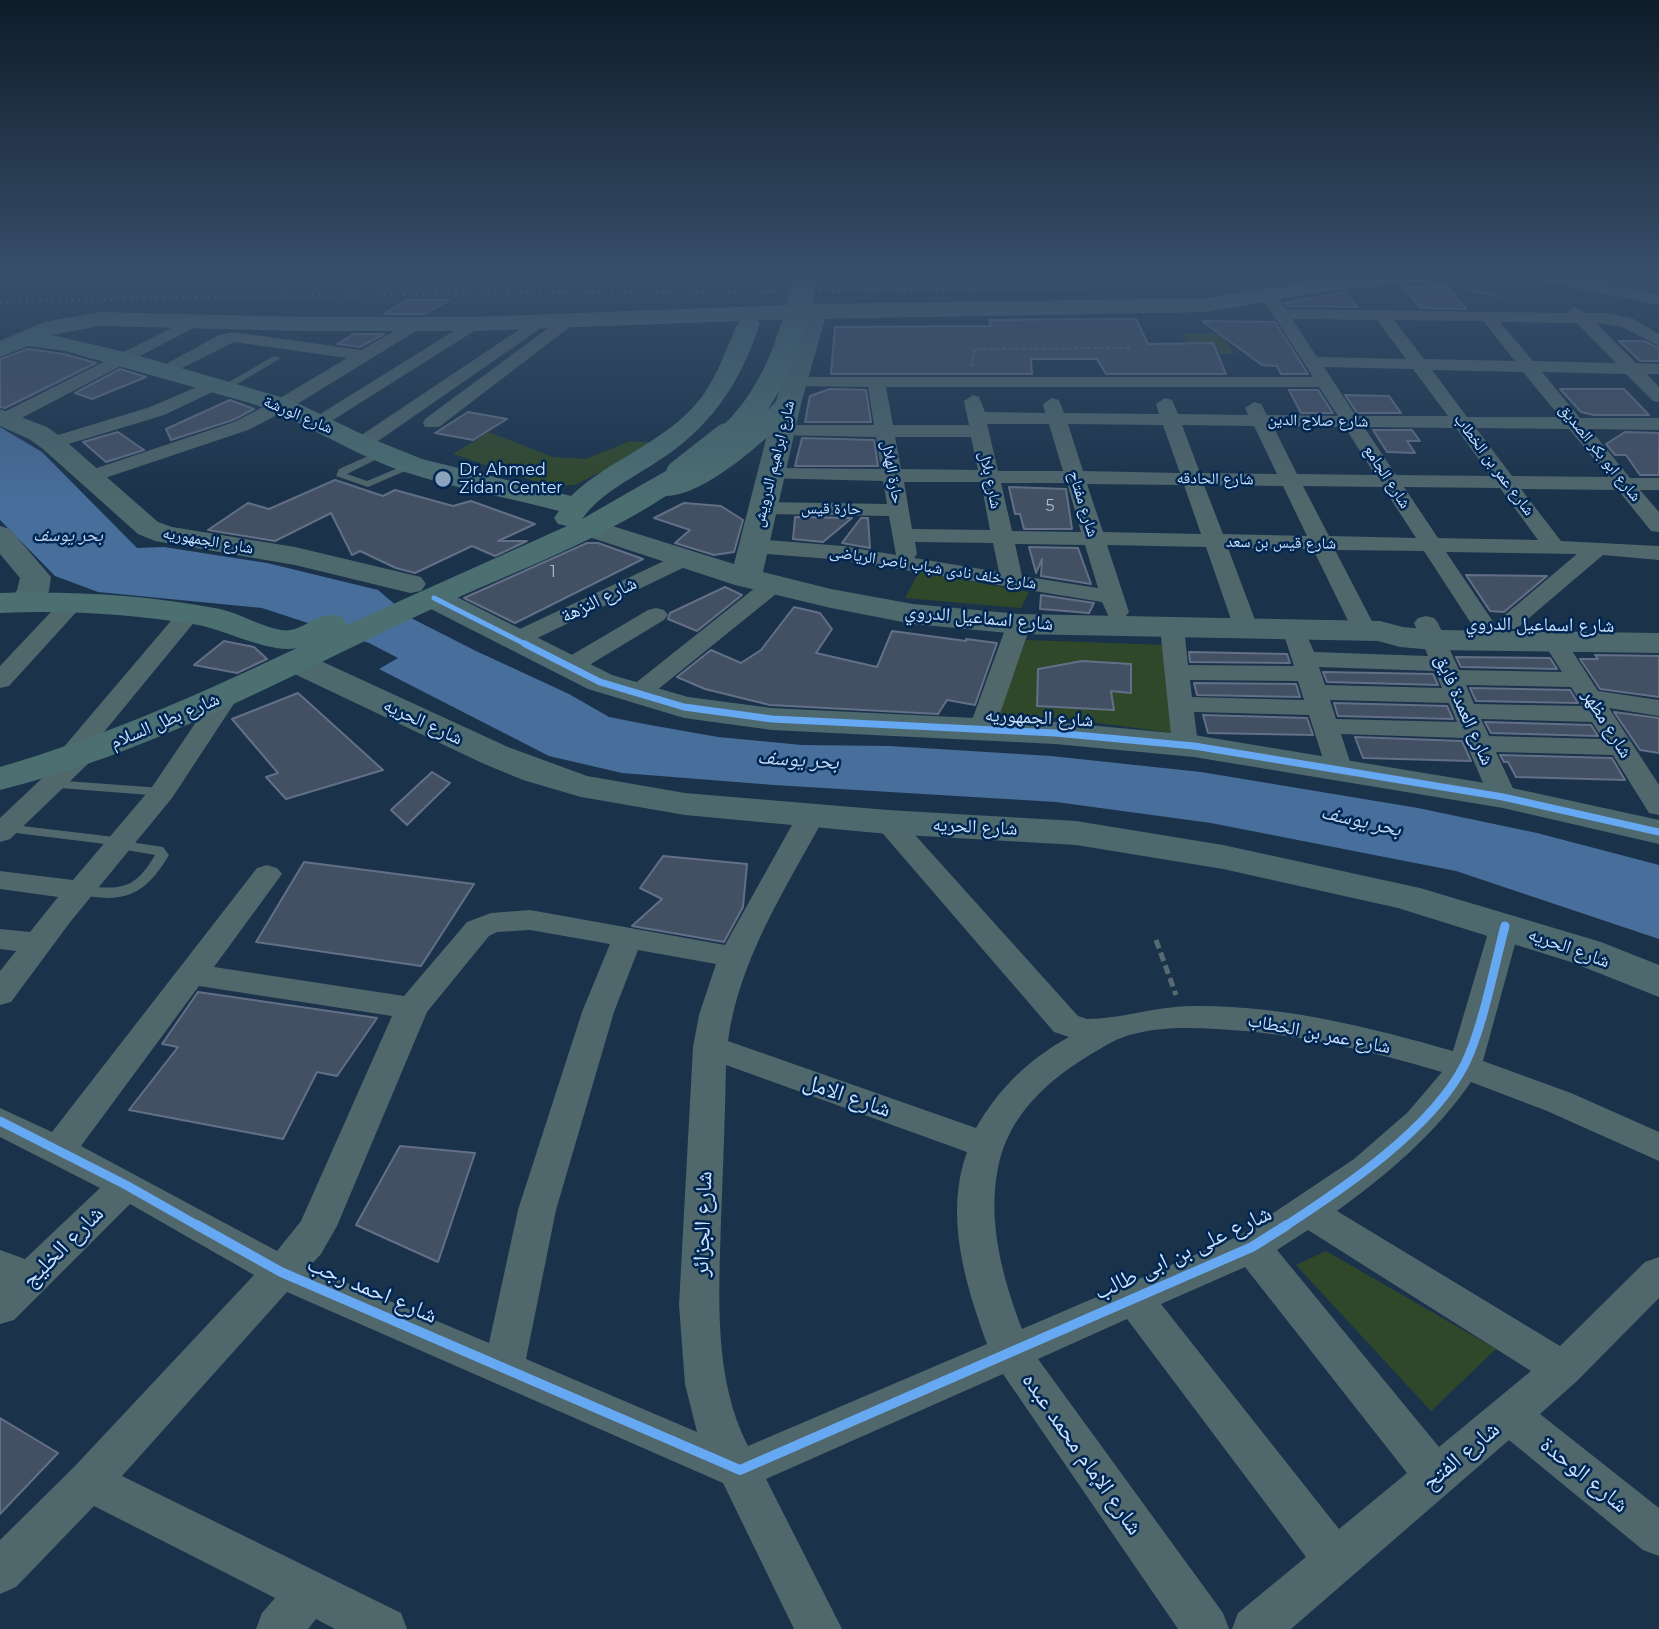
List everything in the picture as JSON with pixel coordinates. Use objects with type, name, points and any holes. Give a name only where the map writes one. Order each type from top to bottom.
[{"type":"main road","name":"شارع الورشة","points":[[90,350],[282,405],[372,449],[414,465],[578,517]]},
{"type":"main road","points":[[578,517],[595,488],[672,441],[699,417],[720,393],[741,350]]},
{"type":"main road","points":[[647,497],[717,429],[750,391],[766,350]]},
{"type":"main road","points":[[415,594],[718,449],[737,431],[770,390],[783,350]]},
{"type":"main road","points":[[578,517],[647,497],[707,472],[733,455],[792,392]]},
{"type":"main road","name":"شارع بطل السلام","points":[[0,779],[67,766],[226,696],[415,594]]},
{"type":"main road","points":[[13,603],[72,603],[189,614],[243,625],[307,650]]},
{"type":"street","points":[[3,418],[142,350]]},
{"type":"street","points":[[164,370],[203,350]]},
{"type":"street","points":[[327,350],[363,355]]},
{"type":"street","points":[[92,476],[230,430],[282,405],[371,350]]},
{"type":"street","points":[[318,421],[431,350]]},
{"type":"street","points":[[372,449],[501,350]]},
{"type":"street","points":[[432,422],[529,350]]},
{"type":"street","name":"شارع ابراهيم الدرويش","points":[[760,582],[754,546],[781,431],[805,350]]},
{"type":"street","name":"شارع الجامع","points":[[1306,350],[1432,546],[1495,624]]},
{"type":"street","name":"شارع عمر بن الخطاب","points":[[1408,350],[1555,548]]},
{"type":"street","name":"شارع ابو بكر الصديق","points":[[1515,350],[1659,526]]},
{"type":"street","points":[[1614,350],[1659,397]]},
{"type":"street","points":[[1313,362],[1659,369]]},
{"type":"street","points":[[792,392],[876,381],[1325,382]]},
{"type":"street","name":"حارة الهلال","points":[[876,381],[908,564]]},
{"type":"street","name":"شارع بلال","points":[[968,381],[1012,580]]},
{"type":"street","name":"شارع مفتاح","points":[[1045,381],[1116,611]]},
{"type":"street","points":[[1157,381],[1246,628]]},
{"type":"street","points":[[1240,382],[1323,544],[1372,631]]},
{"type":"street","points":[[52,443],[157,411],[219,386]]},
{"type":"street","name":"شارع الجمهوريه","points":[[3,418],[38,433],[52,443],[148,528],[165,535],[317,560],[415,594],[567,668],[637,694],[684,707],[772,719],[1055,733],[1185,745],[1339,768],[1503,797],[1659,832]]},
{"type":"street","name":"شارع صلاح الدين","points":[[781,431],[885,431],[1056,419],[1659,424]]},
{"type":"street","name":"شارع الحادقه","points":[[771,474],[1659,484]]},
{"type":"street","name":"حارة قيس","points":[[763,508],[898,510]]},
{"type":"street","name":"شارع اسماعيل الدروي","points":[[578,517],[683,559],[760,582],[913,614],[1019,624],[1116,611],[1172,627],[1246,628],[1311,681],[1372,631],[1400,637],[1454,686]]},
{"type":"street","points":[[0,535],[36,577],[33,592],[13,603]]},
{"type":"street","name":"شارع قيس بن سعد","points":[[902,536],[1598,548],[1659,553]]},
{"type":"street","name":"شارع خلف نادى شباب ناصر الرياضى","points":[[754,546],[843,553],[1012,580],[1116,611]]},
{"type":"street","points":[[1495,624],[1598,548]]},
{"type":"street","name":"شارع النزهة","points":[[514,640],[683,559]]},
{"type":"street","points":[[637,694],[760,582]]},
{"type":"street","points":[[0,681],[72,603]]},
{"type":"street","points":[[3,831],[67,766],[189,614]]},
{"type":"street","points":[[567,668],[656,615]]},
{"type":"street","points":[[981,731],[1019,624]]},
{"type":"street","name":"شارع اسماعيل الدروي","points":[[1454,686],[1495,624],[1659,626]]},
{"type":"street","points":[[1172,627],[1185,745]]},
{"type":"street","name":"شارع اسماعيل الدروي","points":[[1454,686],[1555,642],[1659,643]]},
{"type":"street","name":"شارع مظهر","points":[[1555,642],[1659,807]]},
{"type":"street","name":"شارع الحريه","points":[[307,650],[495,755],[581,786],[685,804],[888,822],[1063,832],[1142,842],[1313,875],[1505,926],[1586,953],[1659,982]]},
{"type":"street","points":[[1177,672],[1311,681],[1454,686],[1589,697],[1659,708]]},
{"type":"street","points":[[1311,681],[1454,686],[1621,747]]},
{"type":"street","points":[[1311,681],[1339,768]]},
{"type":"street","points":[[1181,704],[1311,681],[1454,686],[1589,697]]},
{"type":"street","name":"شارع العمدة فايق","points":[[1454,686],[1503,797]]},
{"type":"street","points":[[0,994],[37,943],[162,792],[226,696]]},
{"type":"street","name":"شارع الجزائر","points":[[811,816],[734,957],[717,1006],[710,1047],[699,1304],[706,1384],[716,1426],[819,1629]]},
{"type":"street","name":"شارع عمر بن الخطاب","points":[[888,822],[1066,1024],[1083,1030],[1105,1032],[1147,1020],[1183,1017],[1238,1019],[1354,1037],[1463,1067],[1577,1109],[1659,1147]]},
{"type":"street","points":[[59,1149],[267,874]]},
{"type":"street","points":[[0,880],[80,890]]},
{"type":"street","points":[[0,1572],[89,1481],[308,1243],[318,1226],[412,1008],[478,929],[491,923],[530,919],[734,957]]},
{"type":"street","name":"شارع على بن ابى طالب","points":[[740,1470],[1252,1247],[1309,1212],[1392,1147],[1440,1100],[1463,1067],[1474,1039],[1505,926]]},
{"type":"street","points":[[504,1367],[537,1210],[598,1012],[628,937]]},
{"type":"street","points":[[0,939],[37,943]]},
{"type":"street","points":[[192,974],[412,1008]]},
{"type":"street","name":"شارع الإمام محمد عبده","points":[[1105,1032],[1050,1061],[1023,1085],[1001,1113],[984,1144],[977,1181],[975,1221],[980,1264],[992,1308],[1011,1353],[1206,1629]]},
{"type":"street","name":"شارع الامل","points":[[710,1047],[984,1144]]},
{"type":"street","name":"شارع احمد رجب","points":[[0,1121],[126,1185],[281,1272],[740,1470]]},
{"type":"street","name":"شارع الخليج","points":[[0,1308],[16,1272],[126,1185]]},
{"type":"street","points":[[1309,1212],[1563,1369]]},
{"type":"street","points":[[1252,1247],[1436,1477]]},
{"type":"street","name":"شارع الفتح","points":[[1255,1629],[1563,1369],[1659,1273]]},
{"type":"street","points":[[1134,1299],[1336,1561]]},
{"type":"street","name":"شارع الوحدة","points":[[1509,1415],[1659,1535]]},
{"type":"street","points":[[89,1481],[384,1629]]},
{"type":"street","points":[[279,1629],[308,1593]]},
{"type":"lane","points":[[219,386],[277,358]]},
{"type":"lane","points":[[372,449],[343,471],[341,476],[368,484],[414,465]]},
{"type":"lane","points":[[67,766],[162,792]]},
{"type":"lane","points":[[3,831],[121,843],[158,850],[162,855],[135,890],[120,894],[80,890]]},
{"type":"path","points":[[1156,940],[1183,1017]]},
{"type":"green space","points":[[1191,350],[1232,350],[1234,354],[1192,353]]},
{"type":"green space","points":[[489,432],[553,457],[586,459],[630,441],[658,443],[575,485],[549,486],[453,454]]},
{"type":"green space","points":[[919,572],[1029,592],[1021,608],[905,598]]},
{"type":"green space","points":[[1026,640],[1166,645],[1174,733],[1060,718],[997,716]]},
{"type":"green space","points":[[1326,1251],[1496,1349],[1431,1411],[1296,1265]]},
{"type":"water","name":"بحر يوسف","points":[[0,427],[42,452],[137,548],[164,547],[267,563],[378,590],[411,618],[569,694],[609,717],[718,737],[802,745],[890,746],[1051,756],[1201,772],[1418,808],[1537,833],[1659,865],[1659,939],[1456,871],[1211,823],[1056,802],[622,773],[549,756],[379,669],[398,658],[369,643],[262,608],[98,592],[55,576],[0,520]]},
{"type":"building","points":[[25,350],[35,350],[64,354],[96,363],[5,408],[0,407],[0,359]]},
{"type":"building","points":[[833,350],[1216,350],[1226,374],[1106,374],[1097,359],[1031,359],[1032,374],[831,374]]},
{"type":"building","points":[[1242,350],[1293,350],[1308,374],[1281,374],[1277,366],[1262,365]]},
{"type":"building","points":[[1628,350],[1659,350],[1659,361],[1640,361]]},
{"type":"building","points":[[120,369],[146,377],[92,399],[75,393]]},
{"type":"building","points":[[830,389],[866,390],[871,422],[805,422],[810,396]]},
{"type":"building","points":[[1560,389],[1624,389],[1649,415],[1594,415],[1581,412]]},
{"type":"building","points":[[1289,390],[1318,390],[1333,413],[1301,413]]},
{"type":"building","points":[[1345,395],[1389,396],[1401,413],[1357,413]]},
{"type":"building","points":[[230,400],[254,409],[233,420],[171,440],[166,429]]},
{"type":"building","points":[[468,412],[507,419],[473,440],[435,433]]},
{"type":"building","points":[[1373,430],[1412,430],[1420,441],[1407,441],[1415,453],[1387,452]]},
{"type":"building","points":[[118,432],[144,450],[106,462],[83,442]]},
{"type":"building","points":[[1625,432],[1659,433],[1659,475],[1640,475],[1626,455],[1615,455],[1606,444]]},
{"type":"building","points":[[802,438],[874,440],[878,466],[795,466]]},
{"type":"building","points":[[335,480],[383,496],[395,490],[453,506],[471,501],[535,524],[498,541],[527,541],[495,556],[472,546],[415,573],[396,568],[360,551],[352,555],[331,513],[275,541],[208,530],[248,503],[269,509]]},
{"type":"building","points":[[1009,487],[1066,489],[1072,529],[1024,529],[1020,514],[1015,514]]},
{"type":"building","points":[[684,503],[721,506],[743,520],[734,552],[714,555],[675,543],[690,530],[654,518]]},
{"type":"building","points":[[795,517],[852,518],[823,542],[793,539]]},
{"type":"building","points":[[861,518],[868,518],[870,548],[842,543]]},
{"type":"building","points":[[587,543],[598,543],[643,559],[515,623],[464,598]]},
{"type":"building","points":[[1029,547],[1078,548],[1091,584],[1041,576],[1042,559],[1036,573]]},
{"type":"building","points":[[1466,575],[1547,576],[1504,612],[1490,611]]},
{"type":"building","points":[[725,587],[742,595],[697,631],[668,619],[670,613]]},
{"type":"building","points":[[1041,595],[1094,603],[1089,613],[1040,609]]},
{"type":"building","points":[[794,607],[820,613],[832,629],[816,653],[877,667],[892,631],[997,643],[975,705],[947,700],[938,714],[770,705],[705,689],[677,677],[711,650],[741,663],[761,650]]},
{"type":"building","points":[[224,641],[254,647],[267,659],[237,673],[194,665]]},
{"type":"building","points":[[1189,652],[1287,654],[1290,663],[1190,662]]},
{"type":"building","points":[[1595,655],[1659,656],[1659,697],[1600,689],[1580,659],[1598,659]]},
{"type":"building","points":[[1456,657],[1550,658],[1557,669],[1461,667]]},
{"type":"building","points":[[1082,661],[1131,664],[1131,693],[1111,691],[1114,710],[1037,706],[1038,669]]},
{"type":"building","points":[[1323,672],[1433,674],[1438,685],[1327,682]]},
{"type":"building","points":[[1194,683],[1296,684],[1300,697],[1197,695]]},
{"type":"building","points":[[1470,688],[1570,690],[1578,703],[1476,701]]},
{"type":"building","points":[[298,693],[383,770],[286,799],[266,777],[278,773],[232,719]]},
{"type":"building","points":[[1334,703],[1447,706],[1453,719],[1338,716]]},
{"type":"building","points":[[1614,712],[1659,718],[1659,753],[1640,750]]},
{"type":"building","points":[[1203,715],[1307,718],[1313,735],[1208,733]]},
{"type":"building","points":[[1485,722],[1591,725],[1598,736],[1491,733]]},
{"type":"building","points":[[1355,737],[1462,741],[1471,761],[1363,758]]},
{"type":"building","points":[[1500,755],[1612,758],[1625,780],[1516,777],[1508,762],[1504,762]]},
{"type":"building","points":[[432,772],[450,783],[407,825],[391,810]]},
{"type":"building","points":[[663,856],[747,864],[743,907],[724,942],[632,926],[662,899],[640,888]]},
{"type":"building","points":[[304,862],[474,884],[421,966],[256,942]]},
{"type":"building","points":[[198,992],[377,1018],[337,1076],[317,1072],[283,1139],[129,1110],[178,1047],[162,1044]]},
{"type":"building","points":[[400,1146],[475,1153],[438,1262],[356,1225]]},
{"type":"building","points":[[0,1418],[58,1453],[0,1514]]},
{"type":"cycle path","points":[[434,598],[600,682],[684,707],[772,719],[1055,733],[1194,746],[1503,797],[1659,832]]},
{"type":"cycle path","points":[[0,1121],[126,1185],[281,1272],[740,1470],[1252,1247],[1338,1191],[1421,1121],[1462,1069],[1473,1041],[1505,926]]},
{"type":"place","name":"Dr. Ahmed Zidan Center","points":[[443,479]]}]
